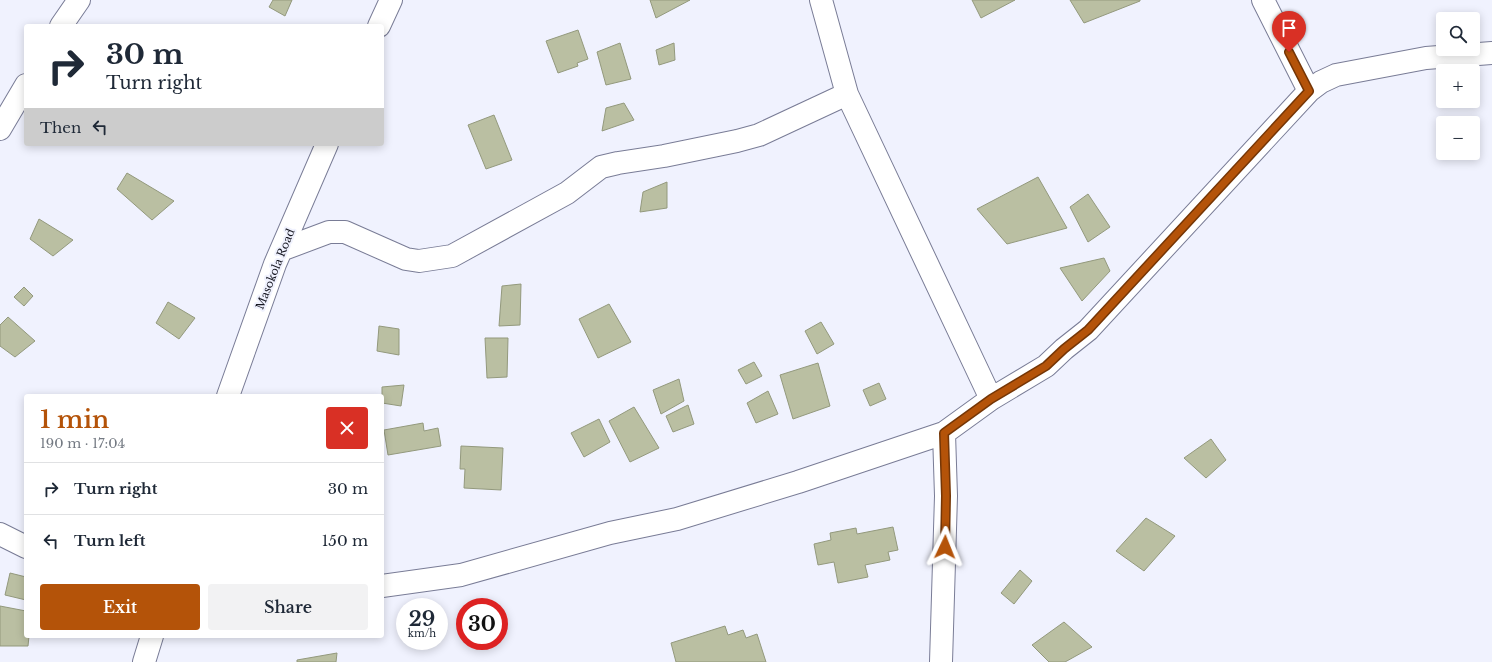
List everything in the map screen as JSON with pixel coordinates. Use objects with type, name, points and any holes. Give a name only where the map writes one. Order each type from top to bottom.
[{"type":"street","points":[[62,24],[79,0]]},
{"type":"street","points":[[380,24],[391,0]]},
{"type":"street","points":[[820,0],[847,94],[991,399]]},
{"type":"street","points":[[1263,0],[1309,91]]},
{"type":"street","points":[[384,586],[461,575],[610,532],[677,518],[798,482],[944,433],[991,399],[1046,366],[1088,330],[1309,91],[1321,82],[1336,74],[1426,58],[1492,53]]},
{"type":"street","points":[[0,130],[24,88]]},
{"type":"street","points":[[281,250],[329,232],[345,232],[358,236],[406,259],[419,261],[452,256],[567,193],[601,167],[664,156],[759,135],[847,94]]},
{"type":"street","name":"Masokola Road","points":[[229,394],[281,250],[326,146]]},
{"type":"street","points":[[941,662],[946,496],[944,433]]},
{"type":"street","points":[[0,534],[24,546]]},
{"type":"street","points":[[144,662],[151,638]]},
{"type":"building","points":[[273,0],[292,0],[285,16],[269,7]]},
{"type":"building","points":[[650,0],[690,0],[656,18]]},
{"type":"building","points":[[972,0],[1015,0],[981,18]]},
{"type":"building","points":[[1070,0],[1140,0],[1140,1],[1084,23]]},
{"type":"building","points":[[578,30],[588,59],[577,63],[578,66],[558,73],[546,41]]},
{"type":"building","points":[[620,43],[631,79],[606,85],[597,52]]},
{"type":"building","points":[[674,43],[675,60],[659,65],[656,50]]},
{"type":"building","points":[[624,103],[634,120],[602,131],[606,108]]},
{"type":"building","points":[[494,115],[512,160],[486,169],[468,125]]},
{"type":"building","points":[[127,173],[174,201],[152,220],[117,189]]},
{"type":"building","points":[[1038,177],[1067,228],[1007,244],[977,209]]},
{"type":"building","points":[[667,182],[667,208],[640,212],[643,192]]},
{"type":"building","points":[[1088,194],[1110,227],[1088,242],[1070,207]]},
{"type":"building","points":[[39,219],[73,240],[53,256],[30,239]]},
{"type":"building","points":[[1104,258],[1110,271],[1082,301],[1060,268]]},
{"type":"building","points":[[521,284],[520,325],[499,326],[502,286]]},
{"type":"building","points":[[24,287],[33,296],[24,306],[14,297]]},
{"type":"building","points":[[168,302],[195,318],[179,339],[156,323]]},
{"type":"building","points":[[609,304],[631,342],[598,358],[579,319]]},
{"type":"building","points":[[8,317],[35,341],[15,357],[0,346],[0,325]]},
{"type":"building","points":[[821,322],[834,344],[817,354],[805,331]]},
{"type":"building","points":[[379,326],[399,329],[399,355],[377,351]]},
{"type":"building","points":[[485,338],[508,338],[507,377],[487,378]]},
{"type":"building","points":[[754,362],[762,376],[746,384],[738,370]]},
{"type":"building","points":[[818,363],[830,406],[793,419],[780,375]]},
{"type":"building","points":[[679,379],[684,401],[661,414],[653,390]]},
{"type":"building","points":[[879,383],[886,399],[870,406],[863,390]]},
{"type":"building","points":[[404,385],[401,406],[384,403],[382,387]]},
{"type":"building","points":[[768,391],[778,414],[756,423],[747,403]]},
{"type":"building","points":[[688,405],[694,424],[673,432],[666,416]]},
{"type":"building","points":[[634,407],[659,448],[630,462],[609,421]]},
{"type":"building","points":[[599,419],[610,442],[584,457],[571,433]]},
{"type":"building","points":[[423,423],[424,431],[438,428],[441,446],[388,455],[384,430]]},
{"type":"building","points":[[1211,439],[1226,460],[1206,478],[1184,458]]},
{"type":"building","points":[[461,446],[503,448],[501,490],[464,488],[465,469],[460,469]]},
{"type":"building","points":[[1146,518],[1175,536],[1144,571],[1116,551]]},
{"type":"building","points":[[893,527],[898,550],[888,552],[890,560],[865,565],[868,577],[838,583],[834,562],[818,565],[814,544],[831,540],[830,533],[856,528],[857,534]]},
{"type":"building","points":[[1020,570],[1032,581],[1014,604],[1001,593]]},
{"type":"building","points":[[10,573],[24,576],[24,600],[5,595]]},
{"type":"building","points":[[0,606],[24,611],[24,638],[29,638],[28,646],[0,646]]},
{"type":"building","points":[[1064,622],[1092,647],[1065,662],[1049,662],[1032,645]]},
{"type":"building","points":[[725,626],[728,635],[743,630],[746,638],[757,634],[766,662],[676,662],[671,643]]},
{"type":"building","points":[[337,653],[336,662],[297,662],[297,660]]},
{"type":"route","points":[[945,547],[946,496],[944,433],[991,399],[1046,366],[1088,330],[1309,91],[1289,52]]}]
